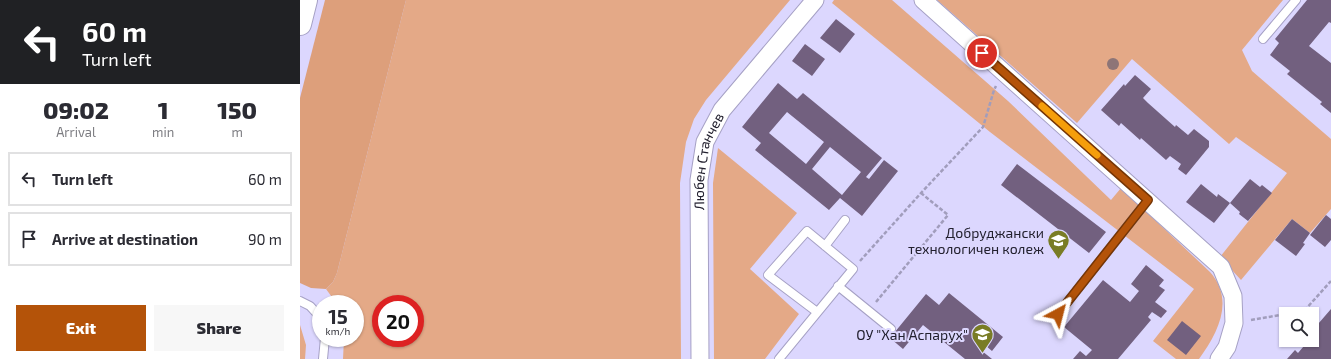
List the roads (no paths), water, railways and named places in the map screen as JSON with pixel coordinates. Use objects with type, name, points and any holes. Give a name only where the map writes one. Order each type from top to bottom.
[{"type":"street","name":"Любен Станчев","points":[[700,359],[699,180],[705,142],[722,110],[815,0]]},
{"type":"street","points":[[923,0],[1221,267],[1233,296],[1234,323],[1227,347],[1219,359]]},
{"type":"lane","points":[[1263,39],[1296,0]]},
{"type":"lane","points":[[1058,314],[1148,200]]},
{"type":"lane","points":[[825,246],[845,220]]},
{"type":"lane","points":[[779,359],[853,268],[807,231],[768,275],[817,312]]},
{"type":"lane","points":[[838,286],[892,328]]},
{"type":"lane","points":[[300,301],[312,308]]},
{"type":"lane","points":[[323,359],[324,347]]},
{"type":"place","name":"Добруджански технологичен колеж","points":[[1059,260]]},
{"type":"place","name":"ОУ \"Хан Аспарух\"","points":[[983,354]]}]
